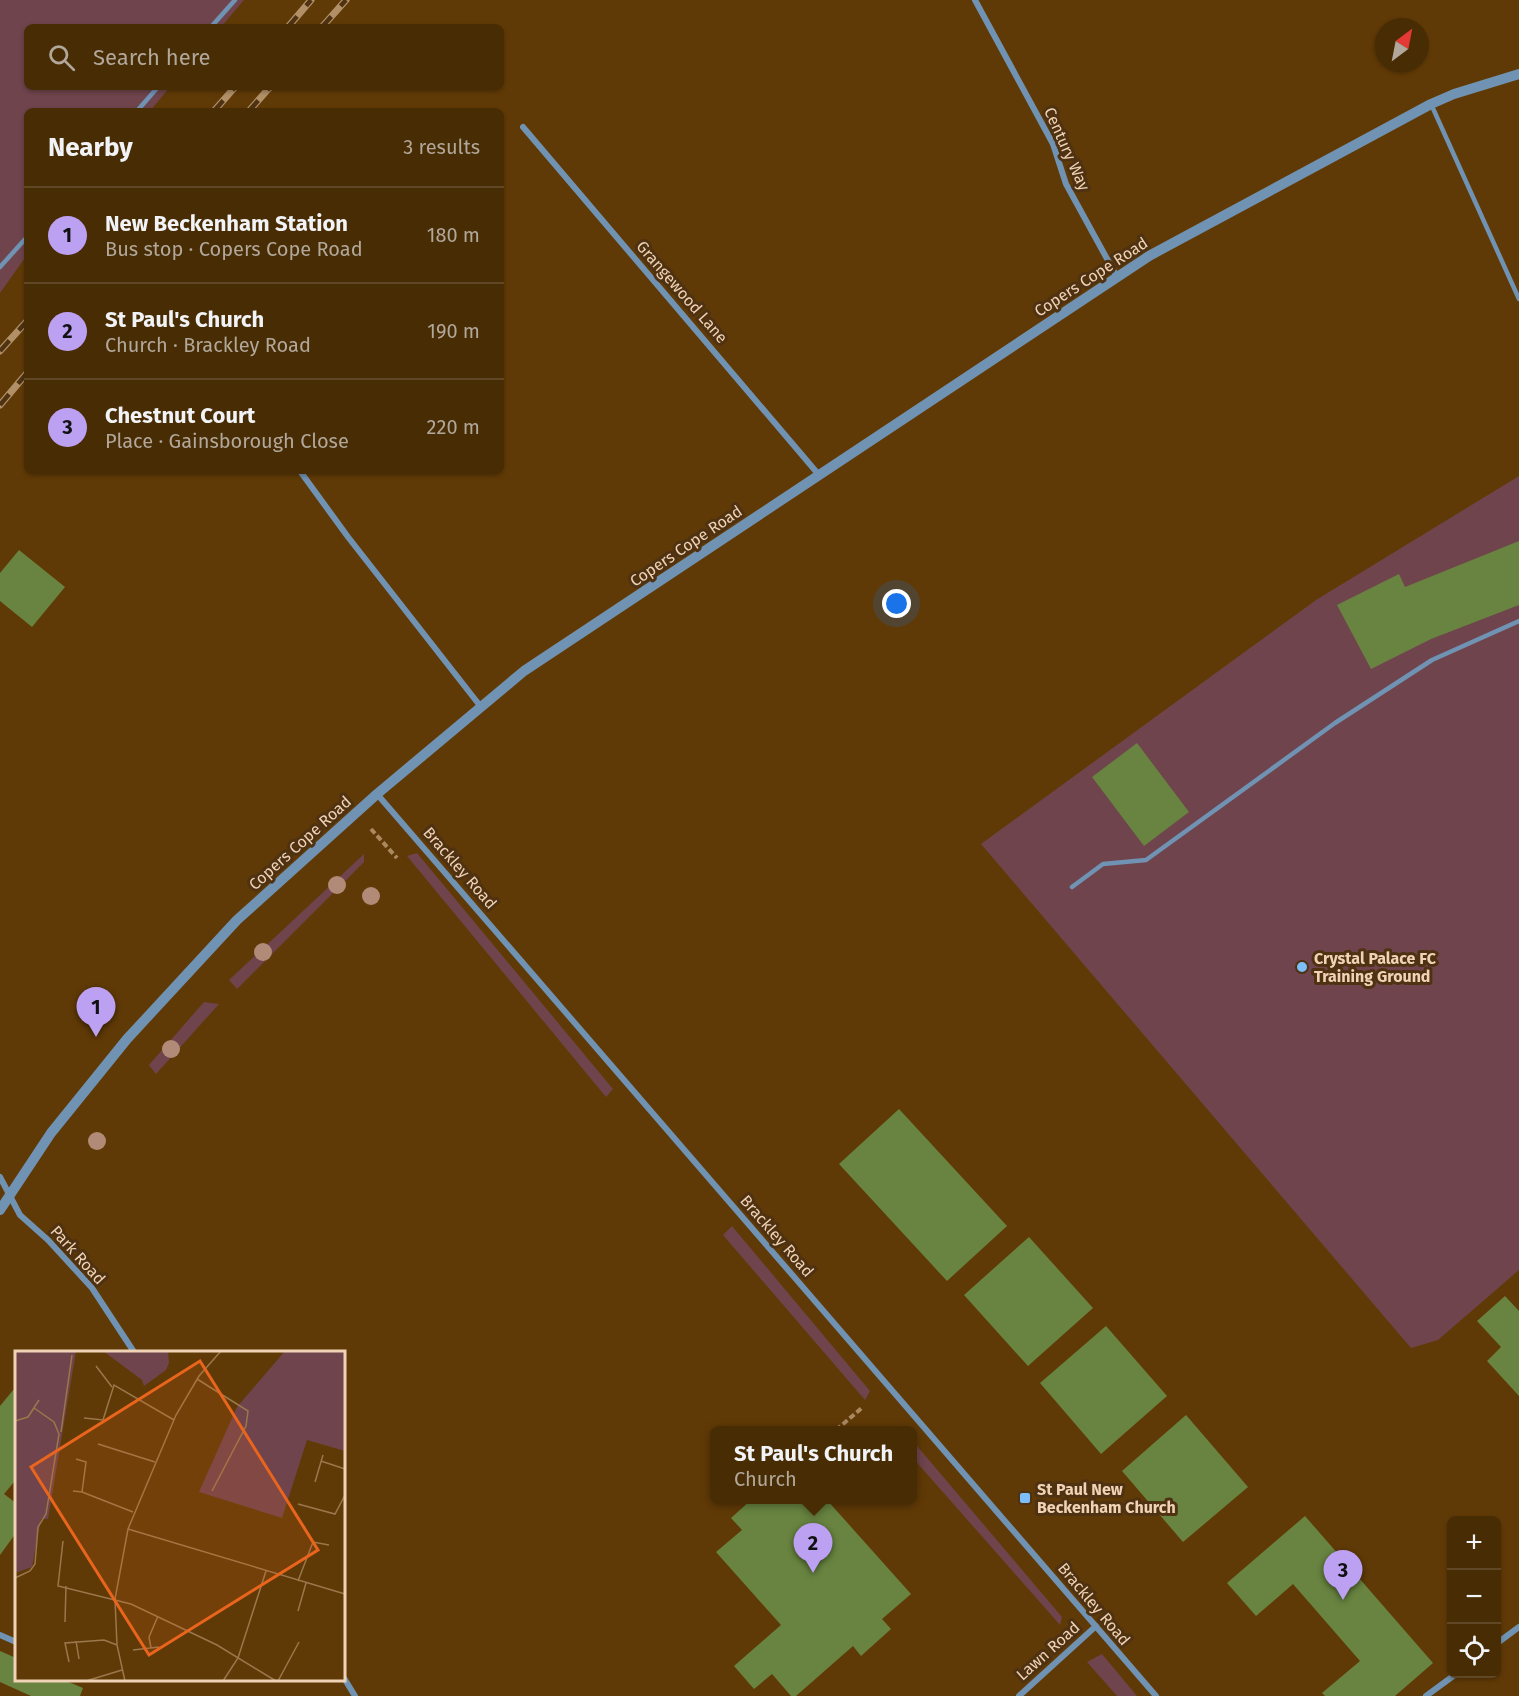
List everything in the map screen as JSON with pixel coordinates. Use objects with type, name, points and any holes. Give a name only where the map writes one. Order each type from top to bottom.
[{"type":"street","name":"Century Way","points":[[975,0],[1053,144],[1066,184],[1117,277]]},
{"type":"street","name":"Copers Cope Road","points":[[0,1210],[51,1133],[127,1039],[237,920],[377,794],[524,671],[1149,256],[1431,104],[1454,94],[1519,74]]},
{"type":"street","name":"Grangewood Lane","points":[[523,127],[819,475]]},
{"type":"street","points":[[302,474],[348,537],[481,707]]},
{"type":"street","name":"Brackley Road","points":[[377,794],[1156,1696]]},
{"type":"street","name":"Park Road","points":[[0,1177],[20,1215],[48,1240],[92,1288],[133,1351]]},
{"type":"street","name":"Lawn Road","points":[[1019,1696],[1096,1626]]},
{"type":"street","points":[[1501,1641],[1519,1627]]},
{"type":"street","points":[[0,1635],[15,1642]]},
{"type":"street","points":[[1426,1696],[1451,1678]]},
{"type":"street","points":[[345,1680],[354,1696]]},
{"type":"lane","points":[[214,24],[235,0]]},
{"type":"lane","points":[[140,108],[155,90]]},
{"type":"lane","points":[[1431,104],[1519,299]]},
{"type":"lane","points":[[0,267],[24,240]]},
{"type":"lane","points":[[1072,887],[1103,864],[1146,860],[1335,723],[1390,687],[1466,642],[1519,621]]},
{"type":"path","points":[[357,812],[397,858]]},
{"type":"path","points":[[842,1426],[863,1407]]},
{"type":"shaded area","points":[[0,0],[244,0],[224,24],[24,24],[24,90],[168,90],[152,108],[24,108],[24,259],[0,293]]},
{"type":"shaded area","name":"Crystal Palace FC Training Ground","points":[[1519,476],[1519,1270],[1438,1340],[1411,1348],[981,844],[1316,600]]},
{"type":"shaded area","points":[[417,853],[613,1089],[606,1097],[407,856]]},
{"type":"shaded area","points":[[364,854],[364,862],[237,989],[229,980]]},
{"type":"shaded area","points":[[204,1002],[219,1004],[156,1074],[149,1065]]},
{"type":"shaded area","points":[[732,1226],[870,1391],[865,1400],[723,1235]]},
{"type":"shaded area","points":[[917,1446],[1062,1617],[1060,1625],[917,1463]]},
{"type":"shaded area","points":[[1102,1654],[1137,1696],[1117,1696],[1087,1662]]},
{"type":"building","points":[[1519,541],[1519,605],[1431,639],[1371,669],[1337,605],[1399,574],[1405,587]]},
{"type":"building","points":[[19,550],[65,587],[32,627],[0,601],[0,573]]},
{"type":"building","points":[[1137,743],[1189,812],[1144,846],[1092,777]]},
{"type":"building","points":[[899,1109],[1007,1226],[947,1281],[839,1164]]},
{"type":"building","points":[[1029,1237],[1093,1308],[1028,1366],[964,1295]]},
{"type":"building","points":[[1505,1296],[1519,1311],[1519,1396],[1487,1361],[1501,1347],[1477,1321]]},
{"type":"building","points":[[1106,1326],[1167,1396],[1101,1454],[1040,1383]]},
{"type":"building","points":[[14,1389],[15,1483],[4,1494],[15,1502],[15,1534],[0,1555],[0,1406]]},
{"type":"building","points":[[1186,1415],[1248,1487],[1183,1542],[1122,1471]]},
{"type":"building","points":[[747,1504],[831,1504],[911,1594],[882,1619],[891,1629],[861,1656],[853,1646],[796,1696],[791,1696],[772,1674],[754,1689],[734,1666],[781,1625],[716,1552],[742,1530],[731,1518]]},
{"type":"building","points":[[1305,1516],[1433,1663],[1395,1696],[1325,1696],[1322,1693],[1360,1661],[1293,1584],[1256,1616],[1227,1583]]},
{"type":"building","points":[[0,1651],[15,1658],[15,1681],[66,1681],[83,1688],[80,1696],[31,1696],[0,1682]]},
{"type":"railway","points":[[291,24],[311,0]]},
{"type":"railway","points":[[325,24],[346,0]]},
{"type":"railway","points":[[217,108],[232,90]]},
{"type":"railway","points":[[252,108],[267,90]]},
{"type":"railway","points":[[0,351],[24,324]]},
{"type":"railway","points":[[0,405],[24,377]]},
{"type":"place","name":"Crystal Palace FC Training Ground","points":[[1302,967]]},
{"type":"place","name":"New Beckenham Station","points":[[96,1037]]},
{"type":"place","name":"St Paul New Beckenham Church","points":[[1025,1498]]},
{"type":"place","name":"St Paul's Church","points":[[813,1573]]},
{"type":"place","name":"Chestnut Court","points":[[1343,1600]]}]
